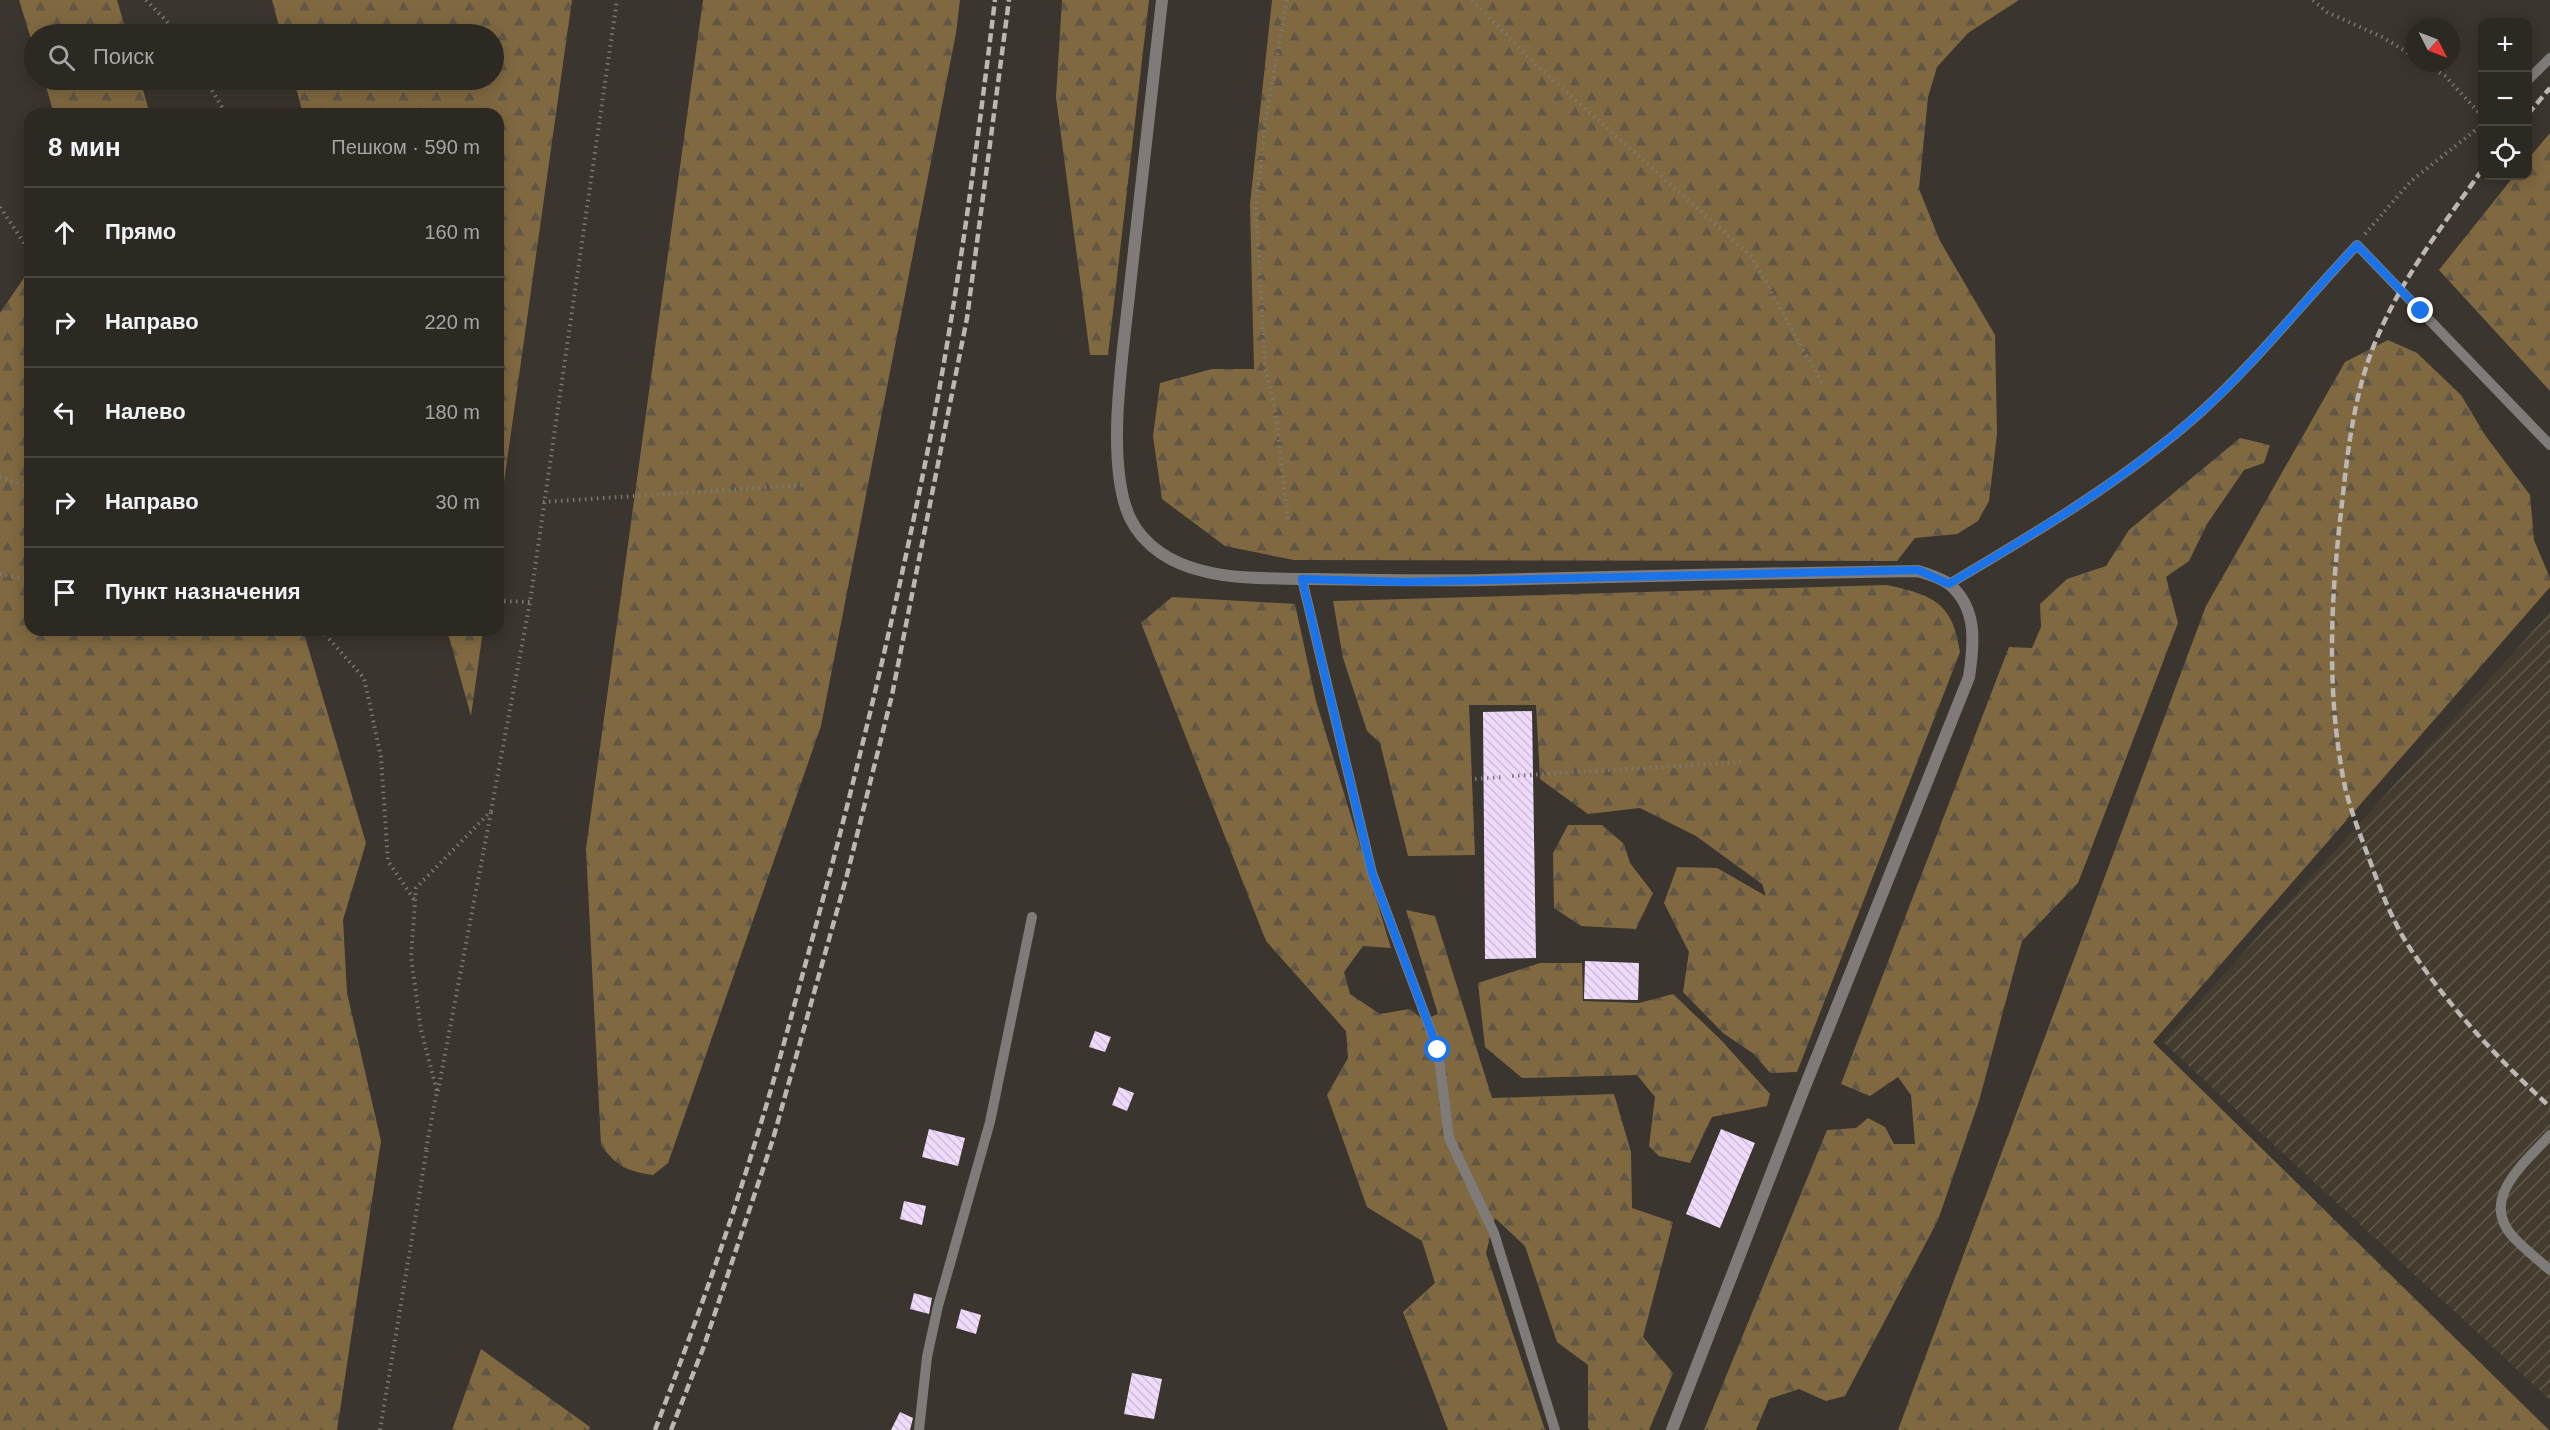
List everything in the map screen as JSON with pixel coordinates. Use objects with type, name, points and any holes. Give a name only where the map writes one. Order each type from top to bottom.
[{"type":"street","points":[[1162,0],[1121,380],[1118,462],[1125,502],[1131,519],[1142,536],[1155,549],[1186,566],[1206,572],[1302,579],[1404,582],[1918,570],[1949,584],[1970,615],[1973,650],[1969,677],[1806,1083],[1672,1430]]},
{"type":"lane","points":[[2532,76],[2550,58]]},
{"type":"lane","points":[[1949,584],[2065,515],[2162,445],[2202,411],[2234,379],[2357,245],[2550,445]]},
{"type":"lane","points":[[1302,579],[1372,873],[1438,1050],[1449,1138],[1494,1233],[1555,1430]]},
{"type":"lane","points":[[919,1430],[927,1357],[938,1306],[990,1122],[1032,917]]},
{"type":"lane","points":[[2550,1135],[2506,1184],[2501,1198],[2501,1216],[2514,1239],[2550,1270]]},
{"type":"path","points":[[146,0],[169,24]]},
{"type":"path","points":[[426,1149],[530,602],[618,0]]},
{"type":"path","points":[[1287,0],[1266,117],[1256,208],[1265,367],[1275,408],[1288,519]]},
{"type":"path","points":[[1472,0],[1535,64],[1751,256],[1822,385]]},
{"type":"path","points":[[2313,0],[2327,12],[2406,52]]},
{"type":"path","points":[[2439,72],[2478,112]]},
{"type":"path","points":[[212,90],[222,108]]},
{"type":"path","points":[[2357,245],[2411,181],[2481,126]]},
{"type":"path","points":[[0,207],[24,243]]},
{"type":"path","points":[[0,477],[24,485]]},
{"type":"path","points":[[543,502],[803,485]]},
{"type":"path","points":[[0,574],[24,579]]},
{"type":"path","points":[[504,601],[530,602]]},
{"type":"path","points":[[326,636],[363,678],[381,757],[388,861],[415,902]]},
{"type":"path","points":[[1512,776],[1742,762]]},
{"type":"path","points":[[1475,779],[1503,777]]},
{"type":"path","points":[[380,1430],[437,1091],[421,1030],[411,957],[416,888],[491,811]]},
{"type":"shaded area","points":[[2550,612],[2550,1400],[2163,1042]]},
{"type":"green space","points":[[19,0],[117,0],[124,24],[26,24]]},
{"type":"green space","points":[[272,0],[572,0],[504,482],[504,108],[301,108],[297,90],[504,90],[504,24],[278,24]]},
{"type":"green space","points":[[703,0],[960,0],[956,33],[821,726],[668,1163],[653,1175],[623,1167],[601,1145],[586,849]]},
{"type":"green space","points":[[1062,0],[1149,0],[1108,355],[1090,355],[1056,97]]},
{"type":"green space","points":[[1272,0],[2019,0],[1968,33],[1937,67],[1928,97],[1919,189],[1940,241],[1995,335],[1997,434],[1989,501],[1978,521],[1957,534],[1915,538],[1897,561],[1294,560],[1225,546],[1162,499],[1153,436],[1160,383],[1212,369],[1254,369],[1250,204]]},
{"type":"green space","points":[[47,90],[143,90],[148,108],[52,108]]},
{"type":"green space","points":[[2550,133],[2550,391],[2439,270],[2511,180],[2532,180],[2532,154]]},
{"type":"green space","points":[[24,278],[24,636],[305,636],[366,843],[343,920],[347,993],[381,1141],[337,1430],[0,1430],[0,313]]},
{"type":"green space","points":[[2388,340],[2417,353],[2461,395],[2485,435],[2530,495],[2534,540],[2550,578],[2550,587],[2153,1042],[2549,1430],[1898,1430],[2206,606],[2345,362]]},
{"type":"green space","points":[[2240,438],[2270,445],[2264,463],[2244,470],[2207,524],[2189,561],[2166,577],[2178,623],[2078,883],[2022,941],[1979,1101],[1938,1220],[1845,1396],[1826,1401],[1799,1389],[1769,1399],[1756,1430],[1704,1430],[1827,1130],[1856,1128],[1868,1118],[1885,1127],[1894,1144],[1915,1144],[1911,1095],[1898,1077],[1870,1096],[1841,1084],[2009,647],[2032,648],[2041,627],[2040,604],[2067,579],[2106,566],[2129,530]]},
{"type":"green space","points":[[1887,585],[1928,597],[1946,611],[1957,635],[1960,652],[1797,1072],[1770,1073],[1754,1054],[1723,1033],[1683,992],[1689,952],[1664,903],[1677,867],[1717,868],[1766,896],[1762,884],[1696,836],[1640,808],[1588,814],[1540,779],[1536,705],[1469,705],[1475,855],[1408,856],[1380,743],[1367,731],[1343,658],[1333,601]]},
{"type":"green space","points":[[1172,597],[1295,604],[1316,701],[1391,948],[1363,946],[1344,972],[1350,994],[1380,1014],[1410,1009],[1423,1020],[1438,1014],[1406,910],[1435,916],[1492,1098],[1614,1094],[1631,1152],[1632,1208],[1673,1222],[1643,1337],[1673,1373],[1649,1430],[1590,1430],[1588,1428],[1588,1365],[1557,1342],[1525,1246],[1495,1218],[1486,1253],[1545,1430],[1448,1430],[1403,1312],[1435,1283],[1422,1241],[1367,1207],[1327,1095],[1348,1058],[1346,1031],[1266,941],[1141,623]]},
{"type":"green space","points":[[449,636],[482,636],[471,716]]},
{"type":"green space","points":[[1568,825],[1602,825],[1624,844],[1630,863],[1653,893],[1636,929],[1581,926],[1554,908],[1553,853]]},
{"type":"green space","points":[[1540,963],[1582,963],[1583,1001],[1639,1003],[1673,994],[1721,1040],[1770,1094],[1767,1106],[1712,1117],[1690,1163],[1659,1156],[1649,1146],[1655,1097],[1637,1075],[1522,1078],[1485,1047],[1478,983]]},
{"type":"green space","points":[[481,1349],[590,1427],[589,1430],[452,1430]]},
{"type":"building","points":[[1532,711],[1536,958],[1485,959],[1483,712]]},
{"type":"building","points":[[1585,961],[1639,963],[1638,1000],[1584,999]]},
{"type":"building","points":[[1095,1031],[1111,1037],[1105,1052],[1089,1047]]},
{"type":"building","points":[[1119,1087],[1134,1093],[1127,1111],[1112,1105]]},
{"type":"building","points":[[929,1129],[965,1138],[958,1166],[922,1157]]},
{"type":"building","points":[[1721,1129],[1755,1143],[1720,1228],[1686,1214]]},
{"type":"building","points":[[904,1201],[926,1206],[922,1225],[900,1219]]},
{"type":"building","points":[[914,1293],[932,1298],[929,1314],[910,1309]]},
{"type":"building","points":[[961,1309],[981,1315],[976,1334],[956,1328]]},
{"type":"building","points":[[1132,1373],[1162,1379],[1154,1419],[1124,1414]]},
{"type":"building","points":[[900,1412],[913,1418],[910,1430],[891,1430]]},
{"type":"railway","points":[[655,1430],[696,1321],[746,1173],[784,1044],[859,760],[903,568],[940,385],[966,220],[995,0]]},
{"type":"railway","points":[[671,1430],[704,1346],[773,1139],[847,875],[892,695],[967,318],[1009,0]]},
{"type":"railway","points":[[2532,109],[2550,88]]},
{"type":"railway","points":[[2478,176],[2425,251],[2399,293],[2377,338],[2362,382],[2348,451],[2334,587],[2332,654],[2335,721],[2350,806],[2382,892],[2406,942],[2455,1008],[2491,1049],[2550,1107]]},
{"type":"route","points":[[1438,1050],[1372,873],[1302,579],[1404,582],[1918,570],[1949,584],[2065,515],[2162,445],[2202,411],[2250,363],[2357,245],[2421,311]]}]
